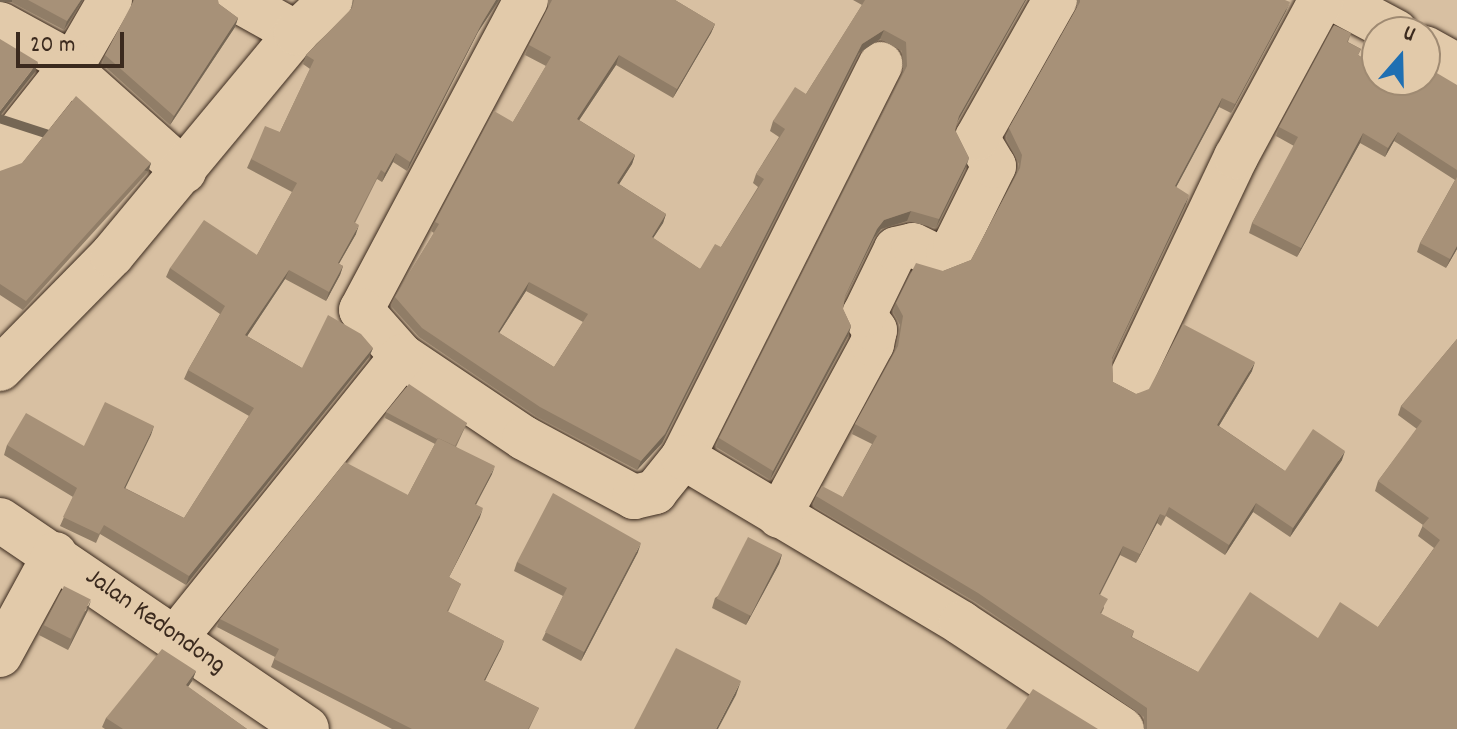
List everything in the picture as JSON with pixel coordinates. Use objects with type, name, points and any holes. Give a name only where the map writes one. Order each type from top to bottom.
[{"type":"street","points":[[0,156],[73,64],[110,0]]},
{"type":"street","points":[[237,0],[296,33]]},
{"type":"street","points":[[0,369],[57,315],[184,171],[296,33],[331,0]]},
{"type":"street","points":[[526,0],[470,114],[365,295],[361,310],[368,323],[402,356],[524,438],[625,494],[646,497],[655,492],[683,457],[881,64]]},
{"type":"street","points":[[779,516],[872,344],[875,330],[864,315],[896,249],[913,245],[936,256],[948,254],[955,245],[994,166],[977,138],[1055,0]]},
{"type":"street","points":[[1131,378],[1236,157],[1321,0]]},
{"type":"street","points":[[1336,0],[1383,16]]},
{"type":"street","points":[[0,24],[73,64],[82,80],[184,171]]},
{"type":"street","points":[[177,636],[402,356]]},
{"type":"street","points":[[683,457],[961,623],[1122,729]]},
{"type":"street","name":"Jalan Kedondong","points":[[0,520],[177,636],[307,729]]},
{"type":"street","points":[[0,655],[55,554]]},
{"type":"building","points":[[28,0],[81,0],[67,21]]},
{"type":"building","points":[[134,0],[218,0],[238,18],[174,116],[105,55]]},
{"type":"building","points":[[354,0],[496,0],[410,162],[396,153],[385,173],[381,170],[354,222],[359,225],[338,263],[343,266],[329,292],[289,270],[245,335],[302,368],[328,315],[361,334],[373,348],[189,576],[104,525],[99,534],[63,517],[77,488],[7,445],[26,413],[84,446],[105,402],[154,426],[124,488],[184,518],[254,408],[188,370],[225,306],[170,268],[204,220],[257,255],[297,183],[251,159],[265,126],[280,132],[314,60],[306,55],[352,8]]},
{"type":"building","points":[[552,0],[675,0],[715,24],[677,89],[619,55],[577,119],[635,155],[617,183],[666,214],[652,237],[700,269],[715,244],[721,247],[764,179],[756,174],[785,129],[773,121],[795,87],[806,94],[865,0],[1025,0],[959,116],[955,130],[969,158],[939,219],[911,211],[884,220],[877,229],[845,296],[843,309],[851,326],[773,471],[719,438],[907,66],[906,42],[884,30],[862,44],[665,434],[641,461],[540,407],[422,328],[395,297],[439,224],[435,222],[494,111],[513,122],[551,57],[529,45]],"holes":[[[529,282],[588,314],[554,367],[498,332]]]},
{"type":"building","points":[[1080,0],[1290,2],[1235,104],[1222,98],[1175,186],[1189,195],[1112,358],[1113,382],[1136,394],[1149,389],[1183,324],[1255,362],[1217,425],[1285,471],[1313,429],[1345,451],[1293,528],[1256,503],[1229,545],[1169,507],[1165,516],[1160,514],[1140,554],[1123,546],[1099,594],[1108,599],[1100,613],[1134,631],[1131,637],[1198,672],[1250,592],[1318,638],[1340,602],[1378,627],[1440,540],[1422,526],[1429,518],[1378,481],[1422,421],[1401,406],[1457,339],[1457,729],[1147,729],[1147,708],[978,593],[816,496],[822,486],[843,497],[877,436],[855,424],[898,346],[903,316],[896,303],[916,263],[943,271],[971,260],[1020,168],[1022,155],[1009,128]]},
{"type":"building","points":[[1334,25],[1351,33],[1347,42],[1361,49],[1358,55],[1361,57],[1361,96],[1441,96],[1441,76],[1457,85],[1457,170],[1398,132],[1388,148],[1363,133],[1301,248],[1252,223],[1298,137],[1279,127]]},
{"type":"building","points":[[0,39],[38,62],[0,111]]},
{"type":"building","points":[[76,96],[151,163],[26,301],[0,284],[0,171],[22,163]]},
{"type":"building","points":[[1457,177],[1457,246],[1450,259],[1420,243]]},
{"type":"building","points":[[409,384],[467,423],[455,446],[386,412]]},
{"type":"building","points":[[438,438],[495,466],[475,504],[483,508],[449,577],[461,584],[447,611],[504,641],[484,680],[539,708],[528,729],[412,729],[274,659],[279,649],[220,619],[345,462],[408,495]]},
{"type":"building","points":[[553,493],[641,543],[584,652],[545,632],[567,588],[517,562]]},
{"type":"building","points":[[748,537],[782,554],[751,616],[717,598]]},
{"type":"building","points":[[64,586],[91,600],[71,639],[44,625]]},
{"type":"building","points":[[676,648],[741,681],[716,729],[634,729]]},
{"type":"building","points":[[162,649],[196,671],[186,685],[247,729],[123,729],[106,718]]},
{"type":"building","points":[[1033,689],[1098,729],[1006,729]]}]
